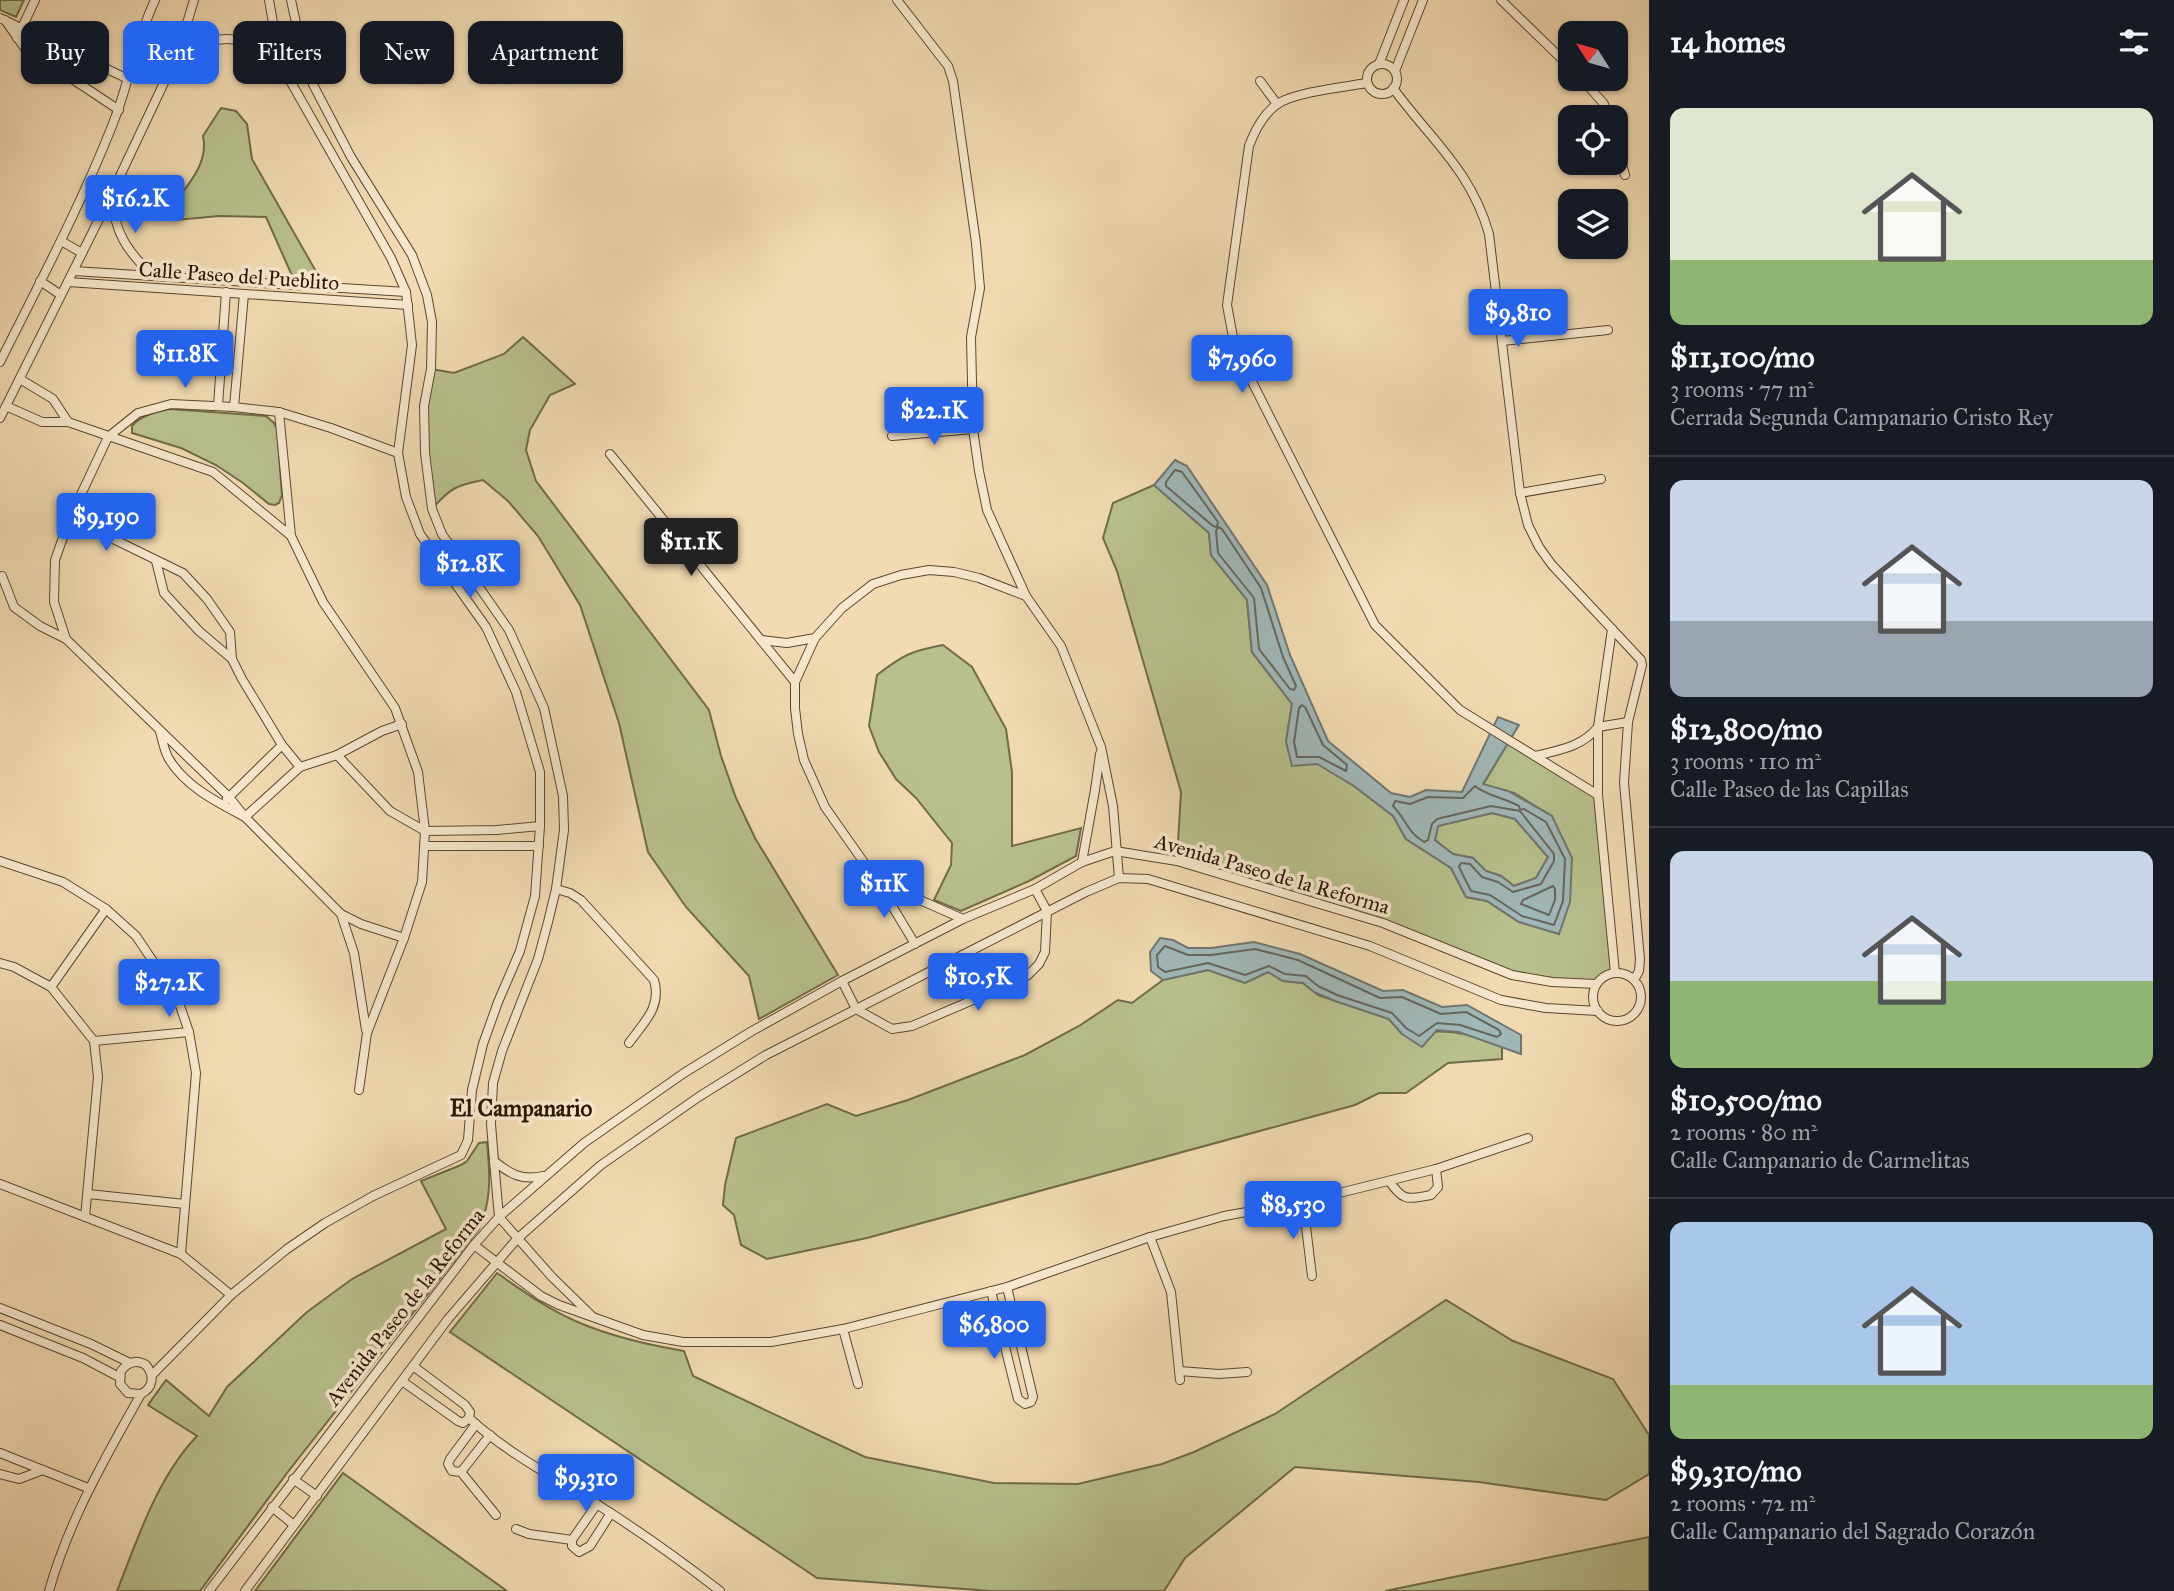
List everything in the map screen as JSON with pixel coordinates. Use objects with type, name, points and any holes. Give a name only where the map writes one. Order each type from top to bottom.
[{"type":"street","points":[[25,21],[34,0]]},
{"type":"street","points":[[146,21],[155,0]]},
{"type":"street","points":[[188,21],[194,0]]},
{"type":"street","points":[[270,0],[273,21]]},
{"type":"street","points":[[291,0],[307,73],[351,157],[412,255],[427,295],[432,322],[431,369],[424,406],[425,453],[428,493],[442,534],[509,630],[544,708],[563,796],[564,830],[556,889],[538,959],[502,1051],[493,1083],[491,1124],[499,1217],[592,1316]]},
{"type":"street","points":[[897,0],[948,66],[953,81],[980,288],[971,337],[973,429],[987,510],[1026,596],[1061,646],[1101,747],[1113,806],[1119,878]]},
{"type":"street","points":[[1404,0],[1379,64],[1368,73],[1367,83],[1372,91],[1381,94],[1394,88],[1397,80],[1395,71],[1423,0]]},
{"type":"street","points":[[1500,0],[1558,56]]},
{"type":"street","points":[[3,19],[21,27]]},
{"type":"street","points":[[3,19],[24,47],[119,110]]},
{"type":"street","points":[[17,37],[21,29]]},
{"type":"street","points":[[1379,64],[1388,65],[1395,71]]},
{"type":"street","points":[[1260,81],[1277,104]]},
{"type":"street","points":[[1367,83],[1290,98],[1277,104],[1262,120],[1249,146],[1227,306],[1235,348],[1375,625],[1438,691],[1460,710],[1598,795]]},
{"type":"street","points":[[0,362],[89,184],[127,84]]},
{"type":"street","points":[[0,418],[163,84]]},
{"type":"street","points":[[152,1375],[231,1295],[287,1249],[325,1223],[417,1173],[455,1159],[464,1150],[470,1126],[472,1090],[483,1044],[520,951],[535,896],[540,825],[540,772],[516,692],[486,627],[420,534],[406,497],[398,453],[412,345],[406,292],[391,258],[292,84]]},
{"type":"street","points":[[1394,88],[1463,173],[1484,216],[1489,234],[1520,493],[1528,525],[1552,565],[1641,660],[1629,722],[1624,783],[1640,964],[1634,979]]},
{"type":"street","points":[[1593,91],[1604,105]]},
{"type":"street","points":[[111,195],[114,218],[122,241],[153,276]]},
{"type":"street","points":[[61,241],[82,253]]},
{"type":"street","name":"Calle Paseo del Pueblito","points":[[74,271],[406,292]]},
{"type":"street","points":[[187,289],[188,279]]},
{"type":"street","points":[[40,281],[61,295]]},
{"type":"street","name":"Calle Paseo del Pueblito","points":[[68,282],[408,305]]},
{"type":"street","points":[[273,297],[274,284]]},
{"type":"street","points":[[218,406],[226,292]]},
{"type":"street","points":[[234,407],[244,294]]},
{"type":"street","points":[[1502,341],[1608,330]]},
{"type":"street","points":[[20,379],[53,400],[68,422]]},
{"type":"street","points":[[66,639],[54,602],[55,560],[70,518],[108,437],[138,413],[160,405],[218,406],[279,412],[398,453]]},
{"type":"street","points":[[6,406],[42,422],[68,422],[213,472],[291,536]]},
{"type":"street","points":[[279,412],[291,536],[323,602],[395,708],[418,772],[425,831],[422,882],[404,938],[367,1033],[359,1090]]},
{"type":"street","points":[[891,436],[973,429]]},
{"type":"street","points":[[610,454],[795,682]]},
{"type":"street","points":[[1520,493],[1601,479]]},
{"type":"street","points":[[70,518],[183,573],[207,599],[230,632],[233,659],[242,679],[282,745],[300,767]]},
{"type":"street","points":[[156,561],[164,593],[199,631],[233,659]]},
{"type":"street","points":[[915,944],[877,881],[825,807],[804,760],[798,734],[795,682],[815,638],[842,608],[873,584],[929,570],[979,578],[1026,596]]},
{"type":"street","points":[[2,576],[14,607],[40,626],[66,639],[229,797],[245,817],[341,914],[361,924],[404,938]]},
{"type":"street","points":[[1612,629],[1598,727],[1598,795],[1615,973]]},
{"type":"street","points":[[761,640],[787,643],[815,638]]},
{"type":"street","points":[[1535,756],[1577,745],[1590,737],[1598,727],[1629,722]]},
{"type":"street","points":[[245,817],[300,767],[337,755],[382,731],[402,724]]},
{"type":"street","points":[[159,728],[168,758],[192,785],[245,817]]},
{"type":"street","points":[[222,805],[282,745]]},
{"type":"street","points":[[1082,862],[1101,747]]},
{"type":"street","points":[[337,755],[390,811],[425,831],[497,830],[540,825]]},
{"type":"street","points":[[426,846],[539,846]]},
{"type":"street","name":"Avenida Paseo de la Reforma","points":[[209,1591],[474,1245],[499,1217],[545,1175],[584,1143],[684,1073],[763,1024],[963,919],[1035,889],[1082,862],[1115,850],[1177,861],[1371,919],[1513,975],[1552,982],[1597,984]]},
{"type":"street","points":[[0,861],[64,882],[106,909],[136,936],[177,997],[189,1032],[196,1073],[181,1254]]},
{"type":"street","name":"Avenida Paseo de la Reforma","points":[[245,1591],[448,1319],[517,1239],[601,1165],[699,1096],[766,1055],[1046,911],[1119,878],[1148,879],[1370,946],[1501,1000],[1546,1008],[1598,1012]]},
{"type":"street","points":[[877,881],[963,919]]},
{"type":"street","points":[[556,889],[582,900],[654,980],[658,994],[655,1006],[629,1043]]},
{"type":"street","points":[[842,981],[856,1009],[892,1029],[912,1026],[1028,975],[1039,964],[1045,952],[1046,911],[1035,889]]},
{"type":"street","points":[[51,987],[106,909]]},
{"type":"street","points":[[341,914],[354,953],[367,1033]]},
{"type":"street","points":[[0,963],[51,987],[94,1041],[98,1077],[85,1217]]},
{"type":"street","points":[[1623,973],[1634,979],[1641,996],[1633,1014],[1622,1020],[1613,1020],[1598,1012],[1593,993],[1601,978],[1623,973]]},
{"type":"street","points":[[94,1041],[189,1032]]},
{"type":"street","points":[[474,1245],[495,1263],[559,1306],[643,1335],[683,1342],[771,1342],[843,1329],[1007,1287],[1150,1237],[1224,1216],[1303,1202],[1436,1169],[1528,1138]]},
{"type":"street","points":[[494,1161],[517,1177],[531,1179],[545,1175]]},
{"type":"street","points":[[1389,1181],[1404,1198],[1431,1195],[1438,1187],[1436,1169]]},
{"type":"street","points":[[0,1184],[181,1254],[231,1295]]},
{"type":"street","points":[[88,1194],[185,1204]]},
{"type":"street","points":[[1303,1202],[1312,1276]]},
{"type":"street","points":[[1150,1237],[1171,1292],[1180,1376],[1247,1372]]},
{"type":"street","points":[[991,1291],[1018,1399],[1026,1404],[1031,1402],[1033,1397],[1007,1287]]},
{"type":"street","points":[[0,1308],[91,1344],[130,1363]]},
{"type":"street","points":[[0,1325],[83,1358],[119,1377]]},
{"type":"street","points":[[843,1329],[858,1384]]},
{"type":"street","points":[[49,1591],[88,1489],[141,1394],[150,1387],[150,1370],[141,1362],[130,1363],[124,1366],[119,1377],[123,1389],[128,1393],[141,1394]]},
{"type":"street","points":[[413,1366],[465,1405],[472,1421],[490,1435],[611,1513],[716,1590]]},
{"type":"street","points":[[401,1381],[458,1421],[472,1421]]},
{"type":"street","points":[[472,1421],[448,1464],[452,1471],[461,1472],[496,1515]]},
{"type":"street","points":[[461,1472],[490,1435]]},
{"type":"street","points":[[0,1453],[88,1489]]},
{"type":"street","points":[[0,1474],[19,1479],[43,1470]]},
{"type":"street","points":[[293,1479],[317,1496]]},
{"type":"street","points":[[572,1540],[597,1504]]},
{"type":"street","points":[[272,1507],[294,1525]]},
{"type":"street","points":[[572,1540],[575,1549],[579,1552],[585,1550],[611,1513]]},
{"type":"street","points":[[516,1529],[538,1536],[572,1540]]},
{"type":"green space","points":[[0,0],[24,0],[16,17],[0,10]]},
{"type":"green space","points":[[221,108],[236,111],[247,124],[252,159],[322,282],[294,280],[266,217],[219,216],[176,220],[171,215],[171,207],[200,165],[203,136]]},
{"type":"green space","points":[[523,337],[575,384],[550,395],[530,430],[526,450],[536,481],[709,710],[736,798],[755,838],[838,975],[759,1019],[749,976],[686,907],[648,852],[619,723],[580,605],[538,536],[508,501],[483,480],[454,488],[432,509],[424,406],[431,369],[454,373],[504,354]]},
{"type":"green space","points":[[170,409],[266,416],[277,428],[282,495],[279,503],[269,504],[216,465],[181,448],[132,433],[132,426],[140,419]]},
{"type":"green space","points":[[1154,485],[1209,533],[1211,555],[1247,600],[1252,652],[1292,704],[1286,742],[1354,786],[1393,816],[1406,839],[1451,868],[1466,897],[1487,901],[1519,922],[1559,934],[1552,816],[1514,793],[1483,785],[1509,741],[1597,795],[1614,973],[1601,978],[1596,984],[1510,973],[1468,954],[1177,859],[1181,792],[1117,571],[1103,538],[1113,503]]},
{"type":"green space","points":[[943,645],[972,667],[1006,729],[1012,772],[1012,846],[1081,828],[1076,856],[1029,881],[961,911],[934,900],[951,865],[952,843],[916,798],[896,779],[879,752],[869,726],[877,675],[908,655]]},
{"type":"green space","points":[[1492,813],[1515,819],[1548,857],[1536,878],[1514,886],[1501,876],[1486,871],[1473,858],[1453,854],[1435,840],[1438,826]]},
{"type":"green space","points":[[1208,970],[1245,983],[1268,972],[1283,981],[1303,983],[1318,995],[1389,1019],[1402,1034],[1453,1032],[1488,1041],[1502,1047],[1502,1059],[1448,1063],[1406,1093],[1379,1093],[1355,1105],[867,1238],[767,1259],[741,1245],[734,1215],[723,1205],[736,1138],[827,1104],[856,1116],[908,1100],[1025,1055],[1079,1026],[1118,1000],[1132,1003],[1163,980]]},
{"type":"green space","points":[[487,1142],[488,1197],[479,1229],[287,1473],[200,1591],[117,1591],[160,1490],[171,1470],[197,1436],[148,1405],[166,1380],[209,1416],[227,1387],[307,1312],[352,1279],[446,1229],[421,1181],[461,1165],[467,1161],[479,1143]]},
{"type":"green space","points":[[497,1273],[547,1307],[580,1323],[631,1340],[684,1351],[693,1376],[865,1457],[994,1483],[1078,1484],[1162,1464],[1194,1452],[1275,1414],[1446,1300],[1513,1341],[1613,1379],[1649,1435],[1649,1474],[1606,1500],[1479,1482],[1295,1467],[1185,1558],[1164,1591],[991,1591],[817,1578],[450,1332]]},
{"type":"green space","points":[[343,1473],[507,1591],[255,1591]]},
{"type":"green space","points":[[1649,1537],[1649,1591],[1385,1591]]},
{"type":"water","points":[[1175,460],[1187,466],[1267,585],[1290,655],[1328,741],[1391,793],[1410,797],[1426,790],[1462,792],[1498,717],[1519,725],[1483,784],[1508,791],[1552,816],[1572,858],[1570,902],[1559,934],[1519,922],[1487,901],[1466,897],[1451,868],[1406,839],[1393,816],[1354,786],[1317,764],[1292,766],[1286,742],[1292,704],[1252,652],[1247,600],[1211,555],[1209,533],[1154,485]],"holes":[[[1492,813],[1515,819],[1548,857],[1536,878],[1514,886],[1501,876],[1486,871],[1473,858],[1453,854],[1435,840],[1438,826]]]},
{"type":"water","points":[[1160,938],[1173,940],[1188,948],[1254,942],[1300,954],[1383,991],[1403,990],[1442,1007],[1467,1005],[1521,1035],[1521,1054],[1459,1032],[1437,1030],[1422,1047],[1402,1034],[1389,1019],[1335,1001],[1314,992],[1303,983],[1283,981],[1268,972],[1245,983],[1208,970],[1163,980],[1151,971],[1150,952]]},
{"type":"district","name":"El Campanario","points":[[521,1108]]}]
